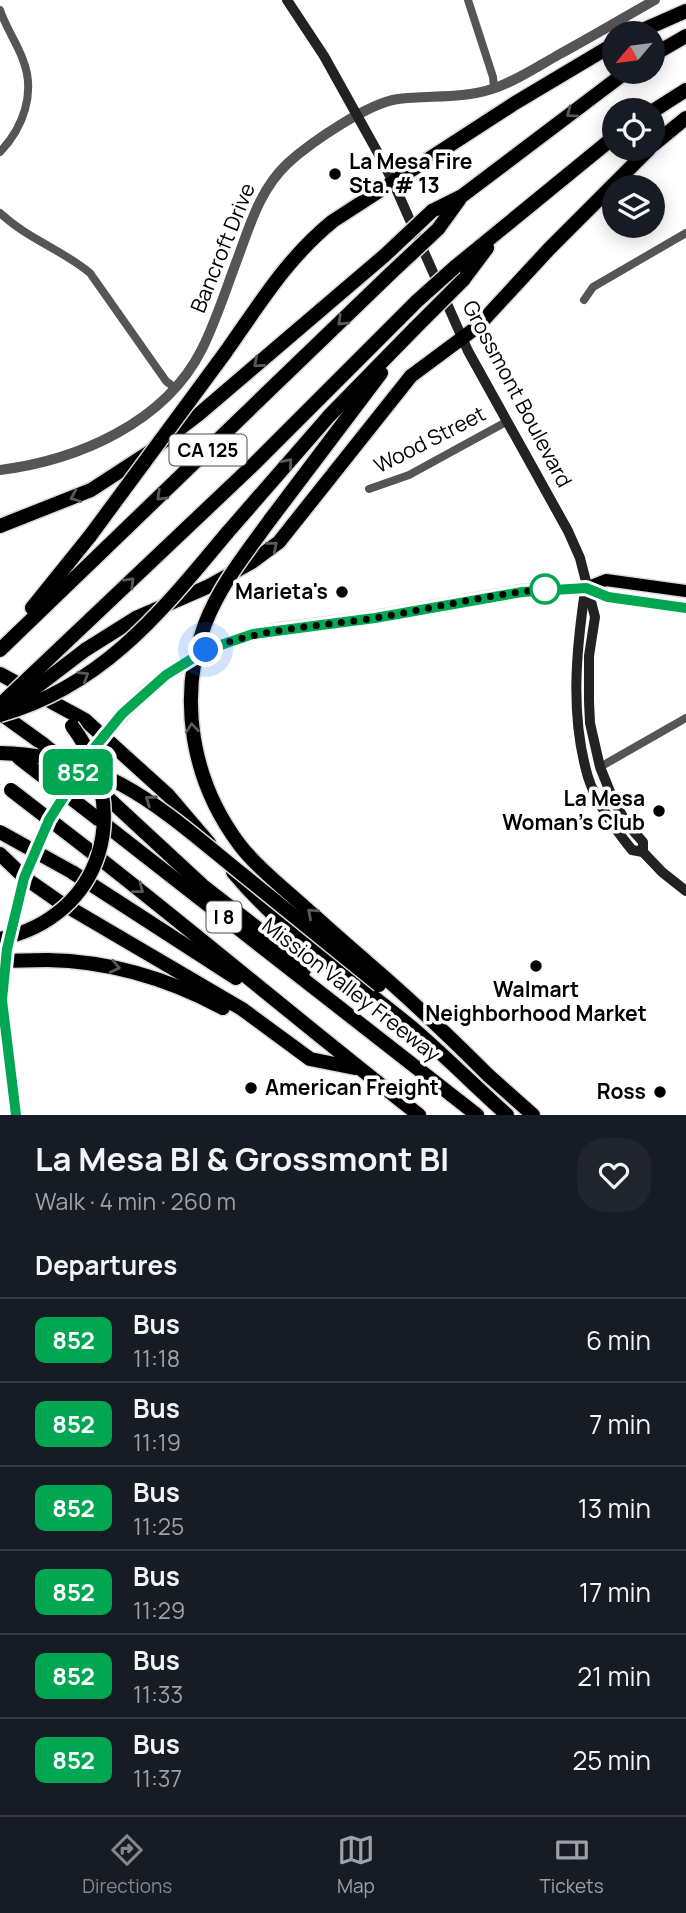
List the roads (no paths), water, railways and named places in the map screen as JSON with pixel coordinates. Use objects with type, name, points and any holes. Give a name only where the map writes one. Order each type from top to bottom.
[{"type":"highway","points":[[663,21],[686,11]]},
{"type":"highway","points":[[665,48],[686,36]]},
{"type":"highway","points":[[24,625],[33,606],[90,536],[286,266],[308,241],[333,221],[393,182],[602,51]]},
{"type":"highway","name":"CA 125","points":[[0,650],[438,229],[462,196],[610,84]]},
{"type":"highway","points":[[665,103],[686,90]]},
{"type":"highway","points":[[665,135],[686,118]]},
{"type":"highway","name":"CA 125","points":[[0,705],[253,465],[417,301],[454,267],[602,147]]},
{"type":"highway","points":[[0,714],[85,650],[136,618],[230,575],[279,542],[411,376],[477,327],[637,161]]},
{"type":"highway","points":[[0,526],[91,490],[148,453],[199,414],[384,256],[432,211],[462,196]]},
{"type":"highway","points":[[0,714],[33,703],[67,686],[120,650],[165,606],[329,416],[463,280],[499,233]]},
{"type":"highway","points":[[415,328],[222,588],[205,624],[195,658],[191,717],[193,741],[205,784],[225,824],[253,860],[412,1001],[533,1115]]},
{"type":"highway","points":[[0,674],[85,720],[168,795],[268,910],[417,1032],[507,1115]]},
{"type":"highway","points":[[0,685],[44,702],[72,726],[88,747],[98,770],[105,814],[103,838],[92,869],[71,899],[48,920],[0,939]]},
{"type":"highway","points":[[0,714],[94,785],[203,886],[279,945],[349,1016]]},
{"type":"highway","name":"Mission Valley Freeway","points":[[0,744],[477,1115]]},
{"type":"highway","points":[[0,753],[40,756],[79,765],[108,776],[142,795],[488,1075]]},
{"type":"highway","name":"I 8","points":[[5,786],[182,923],[278,1004],[419,1115]]},
{"type":"highway","points":[[0,832],[72,872],[278,1004]]},
{"type":"highway","points":[[0,854],[24,878],[69,908],[242,1009],[310,1059],[360,1069]]},
{"type":"highway","points":[[0,961],[47,960],[105,964],[153,977],[211,1002],[281,1039]]},
{"type":"main road","name":"Grossmont Boulevard","points":[[287,0],[358,115],[393,182],[462,339],[568,531],[580,558],[595,617],[589,656],[590,723],[600,767],[613,799],[627,824],[643,842],[643,852]]},
{"type":"main road","points":[[16,1115],[2,1000],[7,949],[24,878],[40,838],[59,803],[103,736],[166,675],[206,650],[227,641],[279,629],[375,618],[522,592],[586,588],[606,580],[686,591]]},
{"type":"main road","name":"Grossmont Boulevard","points":[[586,588],[577,651],[576,688],[578,722],[589,778],[616,830],[632,850],[643,852],[686,891]]},
{"type":"main road","points":[[586,588],[608,597],[686,608]]},
{"type":"street","points":[[468,0],[493,77],[494,88]]},
{"type":"street","name":"Bancroft Drive","points":[[0,470],[49,460],[103,440],[132,424],[158,405],[175,388],[202,350],[256,209],[271,181],[312,143],[378,104],[396,99],[460,96],[512,81],[655,0]]},
{"type":"street","points":[[0,10],[24,62],[28,79],[27,107],[10,141],[0,152]]},
{"type":"street","points":[[0,213],[31,238],[74,260],[90,273],[166,381],[175,388]]},
{"type":"street","points":[[584,300],[593,287],[686,233]]},
{"type":"street","name":"Wood Street","points":[[369,489],[409,475],[506,422]]},
{"type":"street","points":[[600,767],[686,718]]},
{"type":"place","name":"La Mesa Fire Sta. # 13","points":[[335,174]]},
{"type":"place","name":"Marieta's","points":[[342,592]]},
{"type":"place","name":"La Mesa Woman's Club","points":[[659,811]]},
{"type":"place","name":"Walmart Neighborhood Market","points":[[536,966]]},
{"type":"place","name":"American Freight","points":[[251,1088]]},
{"type":"place","name":"Ross","points":[[660,1092]]}]
